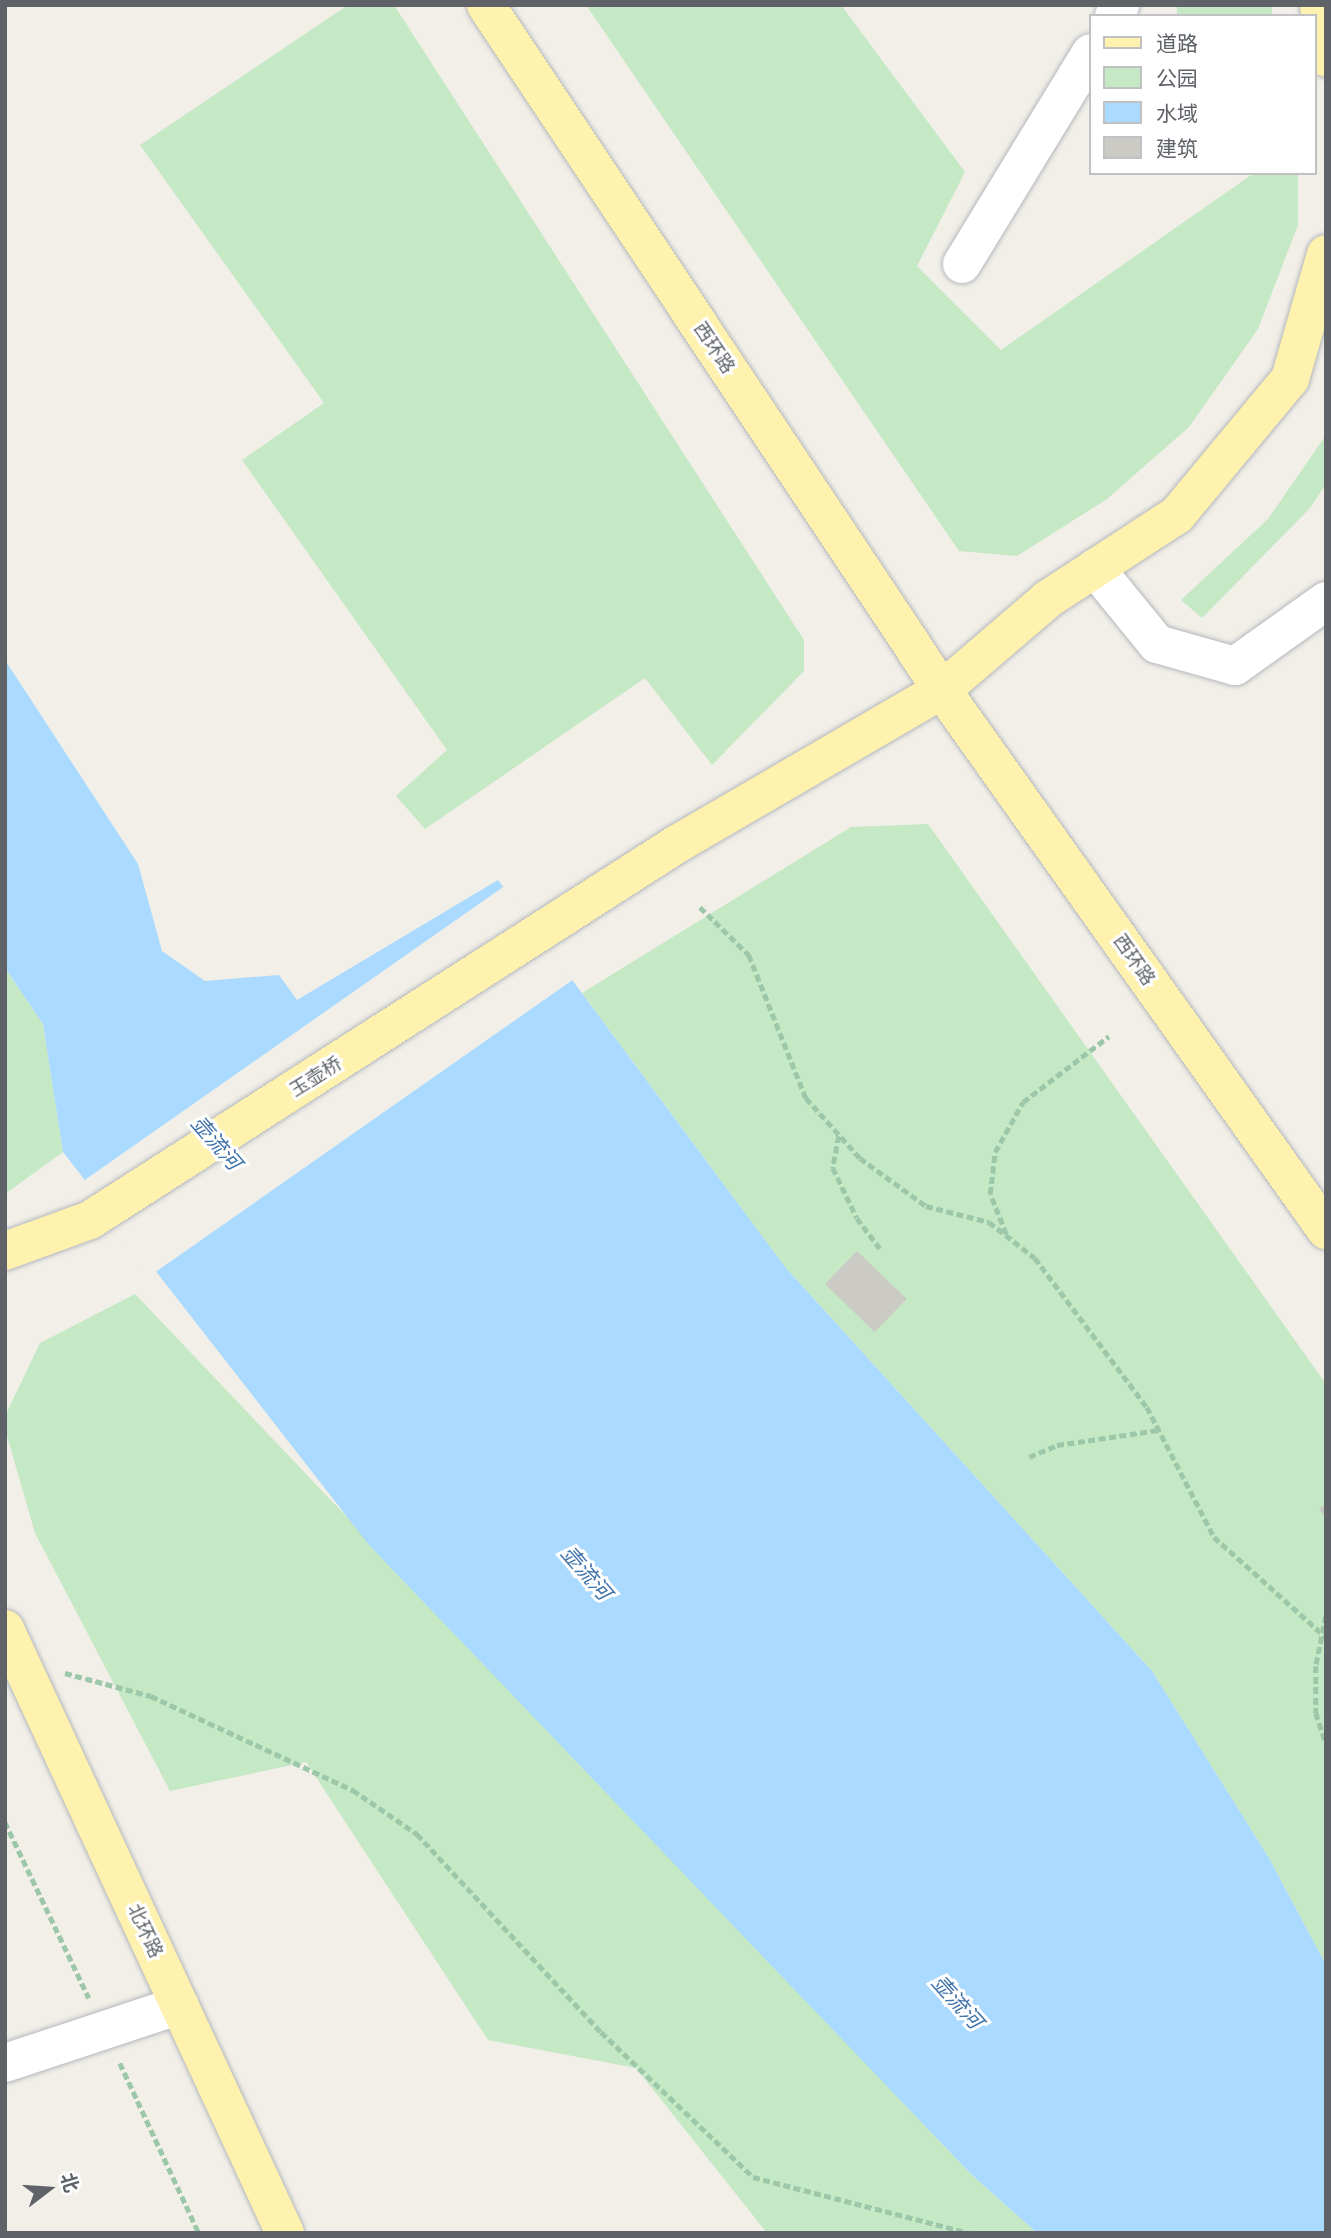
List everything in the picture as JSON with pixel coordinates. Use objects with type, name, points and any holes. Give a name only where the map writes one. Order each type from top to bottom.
[{"type":"main road","name":"西环路","points":[[486,5],[942,690],[1326,1230]]},
{"type":"main road","points":[[1319,5],[1326,58]]},
{"type":"main road","points":[[942,690],[1048,599],[1177,515],[1290,379],[1326,254]]},
{"type":"main road","name":"玉壶桥","points":[[5,1251],[90,1220],[542,933],[677,844],[942,690]]},
{"type":"main road","name":"北环路","points":[[13,1645],[285,2233]]},
{"type":"street","points":[[962,264],[1090,55]]},
{"type":"street","points":[[1095,568],[1157,644],[1235,666],[1326,601]]},
{"type":"street","points":[[5,2063],[180,2005]]},
{"type":"path","points":[[700,907],[749,955],[806,1098],[860,1158],[926,1206],[989,1222],[1035,1258],[1147,1406],[1214,1537],[1324,1635]]},
{"type":"path","points":[[1006,1235],[990,1194],[995,1152],[1023,1102],[1109,1036]]},
{"type":"path","points":[[839,1135],[833,1168],[857,1218],[880,1248]]},
{"type":"path","points":[[1029,1457],[1058,1446],[1159,1430]]},
{"type":"path","points":[[1326,1616],[1316,1666],[1316,1713],[1326,1743]]},
{"type":"path","points":[[13,1645],[151,1696],[353,1790],[417,1834],[601,2032],[753,2177],[970,2233]]},
{"type":"green space","points":[[348,5],[394,5],[804,640],[804,671],[712,765],[645,678],[425,829],[396,796],[447,750],[242,460],[324,403],[140,145]]},
{"type":"green space","points":[[586,5],[841,5],[965,172],[917,266],[1001,350],[1251,175],[1298,175],[1298,225],[1258,329],[1189,427],[1107,499],[1017,556],[959,551]]},
{"type":"green space","points":[[1177,5],[1272,5],[1272,14],[1177,14]]},
{"type":"green space","points":[[1326,435],[1326,484],[1310,508],[1202,618],[1181,600],[1268,519]]},
{"type":"green space","points":[[928,824],[1326,1384],[1326,1965],[1269,1858],[1152,1671],[785,1267],[582,993],[851,827]]},
{"type":"green space","points":[[5,968],[43,1024],[63,1152],[5,1194]]},
{"type":"green space","points":[[135,1294],[971,2174],[1037,2233],[767,2233],[636,2068],[488,2040],[306,1762],[170,1791],[35,1533],[5,1429],[5,1416],[40,1343]]},
{"type":"water","name":"壶流河","points":[[5,660],[138,864],[162,951],[205,981],[279,975],[297,1000],[498,880],[785,1267],[1152,1671],[1269,1858],[1326,1965],[1326,2233],[1037,2233],[971,2174],[369,1545],[63,1152],[43,1024],[5,968]]},
{"type":"pier","points":[[506,885],[573,980],[147,1278],[81,1183]]},
{"type":"building","points":[[857,1251],[907,1299],[875,1332],[825,1284]]},
{"type":"building","points":[[1326,1504],[1326,1518],[1319,1509]]}]
